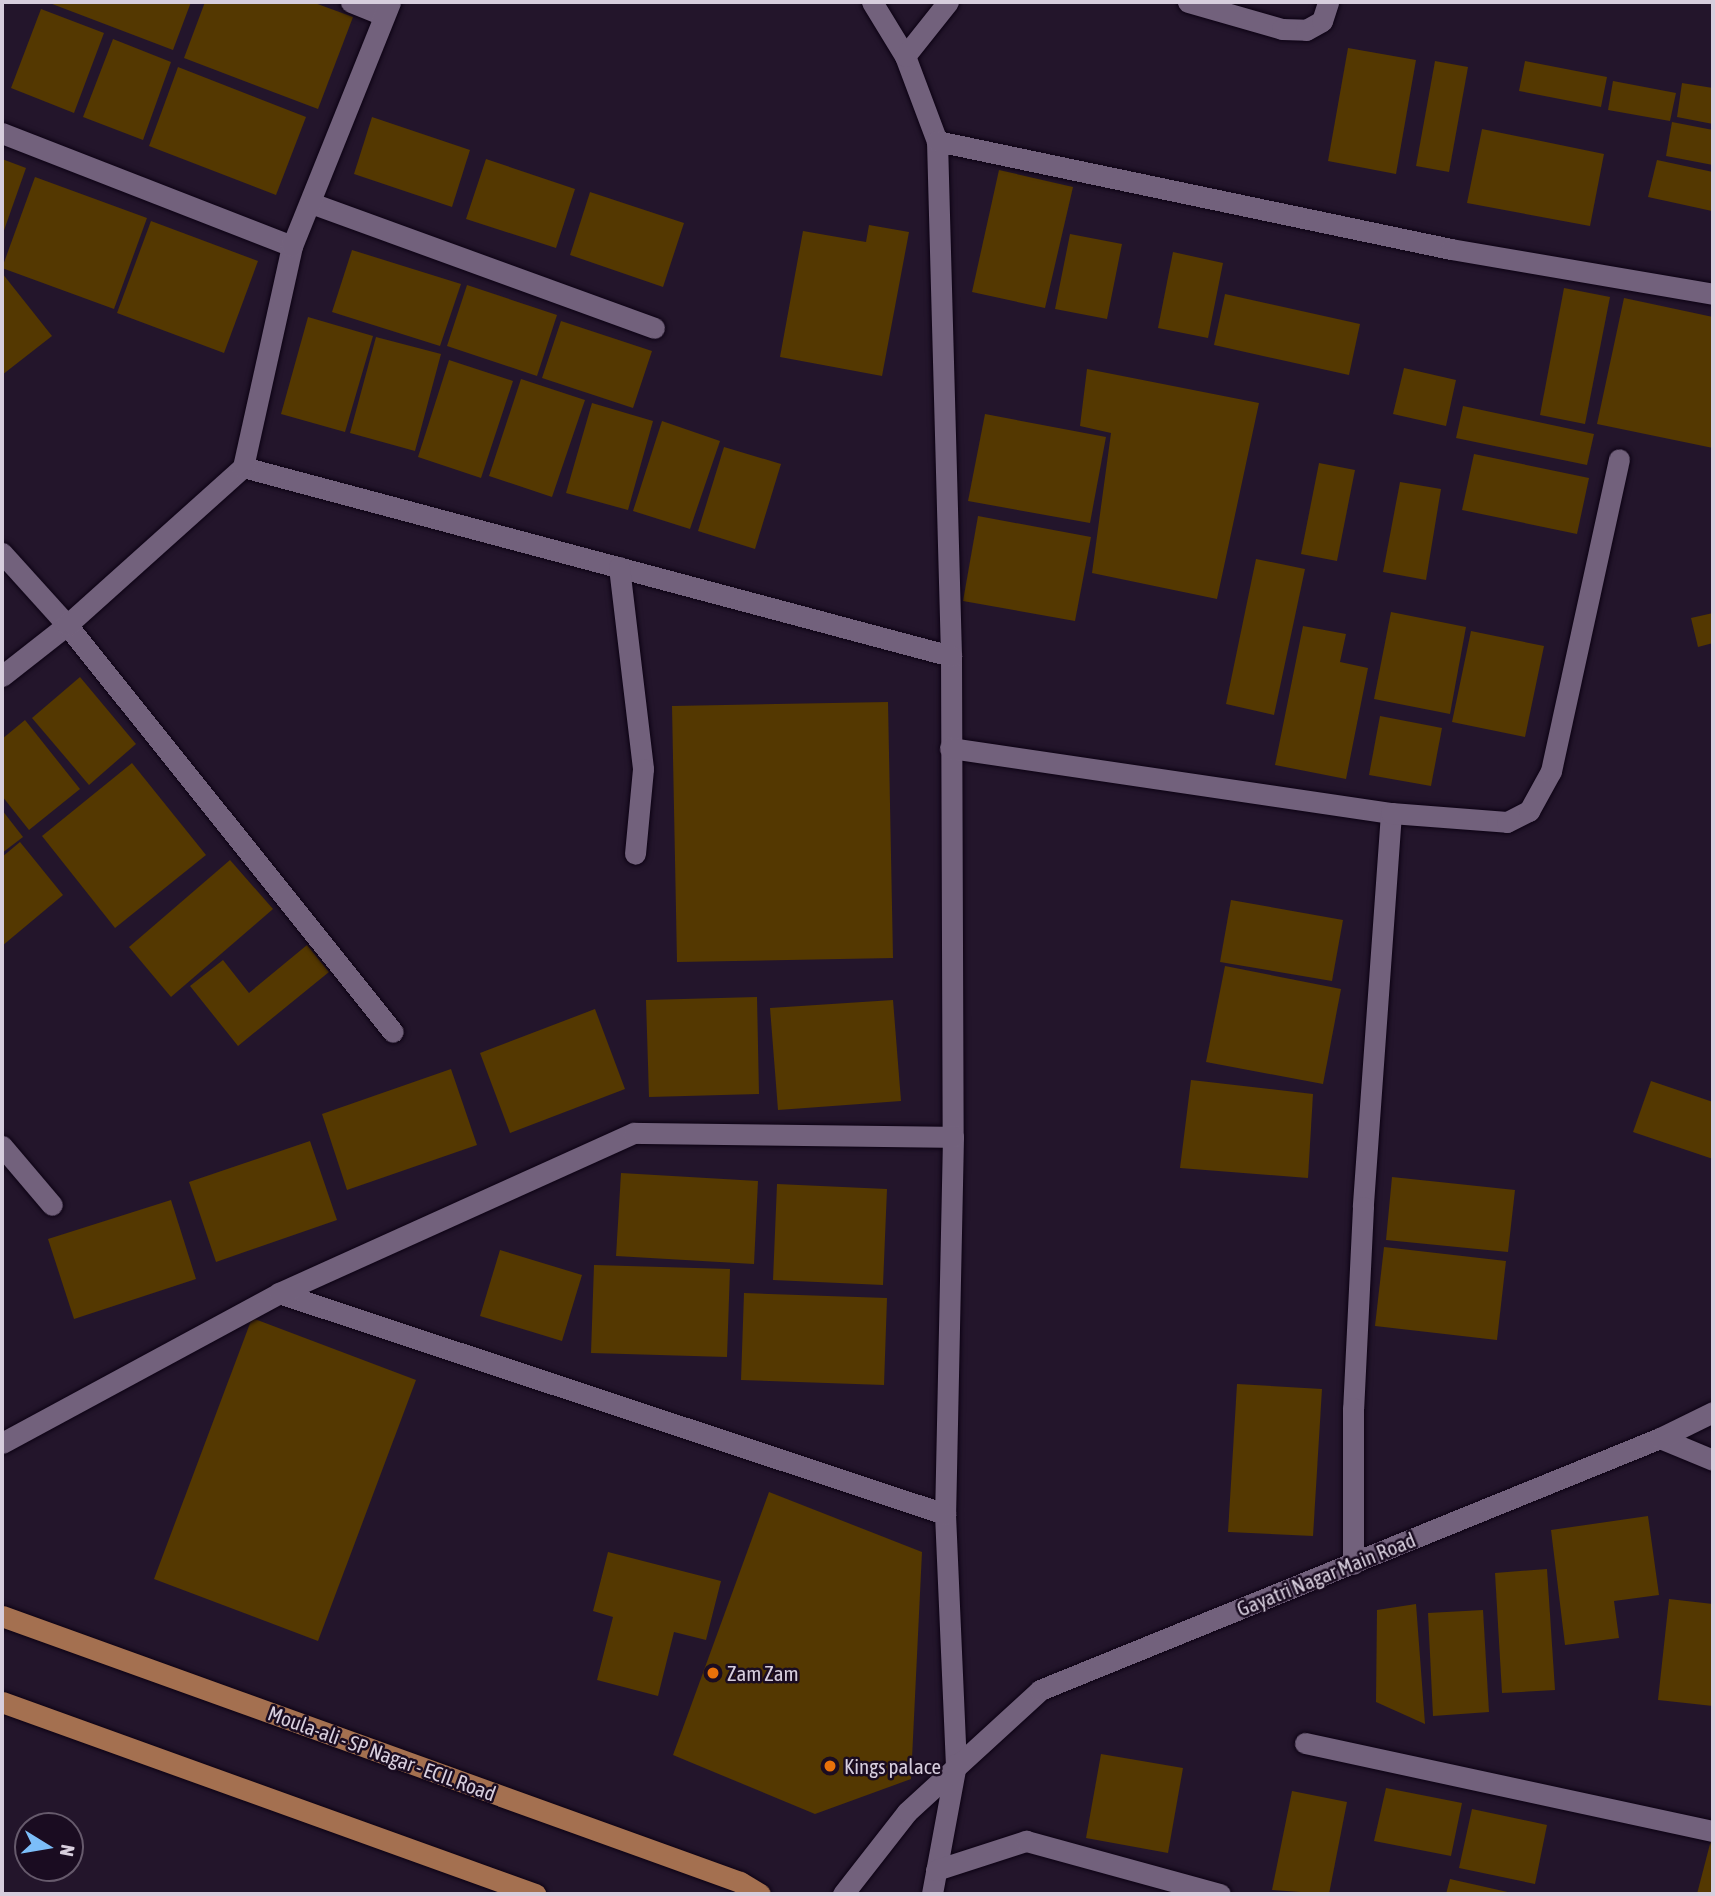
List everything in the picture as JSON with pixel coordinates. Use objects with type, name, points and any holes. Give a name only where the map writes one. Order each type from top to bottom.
[{"type":"main road","name":"Moula-ali - SP Nagar - ECIL Road","points":[[2,1616],[740,1882],[760,1894]]},
{"type":"main road","points":[[2,1702],[535,1894]]},
{"type":"street","points":[[2,676],[67,625],[243,467],[292,246],[387,8],[351,2]]},
{"type":"street","points":[[872,2],[905,56],[937,141],[951,656],[953,1137],[945,1514],[956,1764],[932,1894]]},
{"type":"street","points":[[905,56],[948,2]]},
{"type":"street","points":[[1188,2],[1282,29],[1306,30],[1322,21],[1328,2]]},
{"type":"street","points":[[2,133],[292,246]]},
{"type":"street","points":[[937,141],[1451,249],[1713,294]]},
{"type":"street","points":[[310,203],[654,328]]},
{"type":"street","points":[[950,748],[1391,813],[1507,822],[1529,811],[1550,771],[1619,459]]},
{"type":"street","points":[[243,467],[951,656]]},
{"type":"street","points":[[2,553],[67,625],[393,1032]]},
{"type":"street","points":[[620,567],[643,769],[635,853]]},
{"type":"street","points":[[1353,1564],[1353,1408],[1363,1207],[1391,813]]},
{"type":"street","points":[[2,1443],[279,1293],[634,1133],[953,1137]]},
{"type":"street","points":[[2,1146],[52,1205]]},
{"type":"street","points":[[279,1293],[945,1514]]},
{"type":"street","name":"Gayatri Nagar Main Road","points":[[843,1894],[907,1812],[956,1764],[1040,1690],[1660,1438],[1713,1412]]},
{"type":"street","points":[[1660,1438],[1713,1460]]},
{"type":"street","points":[[1305,1743],[1713,1831]]},
{"type":"street","points":[[936,1870],[1026,1841],[1220,1894]]},
{"type":"building","points":[[47,2],[191,2],[173,50]]},
{"type":"building","points":[[205,2],[312,2],[353,17],[318,109],[184,58]]},
{"type":"building","points":[[41,9],[104,33],[74,113],[11,88]]},
{"type":"building","points":[[113,39],[171,62],[143,140],[83,117]]},
{"type":"building","points":[[1348,48],[1416,60],[1396,174],[1328,161]]},
{"type":"building","points":[[1435,61],[1468,67],[1449,172],[1416,166]]},
{"type":"building","points":[[1525,61],[1607,77],[1601,107],[1519,91]]},
{"type":"building","points":[[178,67],[306,117],[276,195],[149,146]]},
{"type":"building","points":[[1613,81],[1676,93],[1670,121],[1608,110]]},
{"type":"building","points":[[1682,83],[1713,88],[1713,124],[1677,117]]},
{"type":"building","points":[[372,117],[470,150],[452,207],[354,174]]},
{"type":"building","points":[[1672,122],[1713,130],[1713,165],[1666,156]]},
{"type":"building","points":[[1482,129],[1604,154],[1590,226],[1467,203]]},
{"type":"building","points":[[2,159],[26,168],[2,236]]},
{"type":"building","points":[[486,159],[575,189],[556,248],[466,219]]},
{"type":"building","points":[[1657,160],[1713,172],[1712,211],[1648,197]]},
{"type":"building","points":[[999,170],[1073,187],[1045,308],[972,292]]},
{"type":"building","points":[[35,177],[147,218],[114,309],[2,268]]},
{"type":"building","points":[[590,192],[684,223],[663,287],[570,255]]},
{"type":"building","points":[[151,221],[258,261],[224,353],[117,313]]},
{"type":"building","points":[[869,225],[909,232],[882,376],[780,357],[803,231],[866,242]]},
{"type":"building","points":[[1070,234],[1122,244],[1107,319],[1055,309]]},
{"type":"building","points":[[352,250],[461,284],[440,346],[332,312]]},
{"type":"building","points":[[1173,252],[1223,263],[1208,338],[1158,328]]},
{"type":"building","points":[[2,273],[52,336],[2,375]]},
{"type":"building","points":[[467,285],[557,315],[537,376],[447,346]]},
{"type":"building","points":[[1564,288],[1610,297],[1585,424],[1540,415]]},
{"type":"building","points":[[1225,294],[1360,324],[1349,375],[1214,345]]},
{"type":"building","points":[[1624,298],[1713,317],[1713,448],[1597,424]]},
{"type":"building","points":[[308,317],[373,336],[345,432],[281,414]]},
{"type":"building","points":[[561,321],[652,351],[633,408],[542,378]]},
{"type":"building","points":[[376,337],[441,354],[415,451],[350,433]]},
{"type":"building","points":[[449,360],[513,381],[481,478],[418,457]]},
{"type":"building","points":[[1404,368],[1456,380],[1446,426],[1393,414]]},
{"type":"building","points":[[1087,369],[1259,403],[1217,599],[1092,573],[1111,433],[1080,426]]},
{"type":"building","points":[[521,379],[585,400],[552,497],[489,476]]},
{"type":"building","points":[[592,403],[653,421],[628,510],[566,493]]},
{"type":"building","points":[[1463,406],[1594,434],[1587,465],[1456,438]]},
{"type":"building","points":[[985,414],[1106,437],[1090,523],[968,501]]},
{"type":"building","points":[[662,421],[720,441],[690,529],[633,511]]},
{"type":"building","points":[[724,447],[781,464],[755,549],[698,531]]},
{"type":"building","points":[[1474,454],[1589,478],[1577,534],[1462,510]]},
{"type":"building","points":[[1319,463],[1355,470],[1337,561],[1301,554]]},
{"type":"building","points":[[1400,482],[1441,489],[1426,580],[1383,572]]},
{"type":"building","points":[[978,516],[1091,537],[1075,621],[963,601]]},
{"type":"building","points":[[1256,559],[1305,569],[1274,715],[1226,704]]},
{"type":"building","points":[[1391,612],[1466,627],[1450,714],[1374,699]]},
{"type":"building","points":[[1713,613],[1713,643],[1698,647],[1691,618]]},
{"type":"building","points":[[1303,626],[1346,634],[1340,662],[1368,668],[1346,779],[1275,765]]},
{"type":"building","points":[[1471,631],[1544,646],[1525,737],[1452,722]]},
{"type":"building","points":[[80,677],[136,744],[89,785],[32,718]]},
{"type":"building","points":[[888,702],[893,958],[677,962],[672,706]]},
{"type":"building","points":[[1380,716],[1442,728],[1431,786],[1369,775]]},
{"type":"building","points":[[25,720],[80,789],[29,830],[2,796],[2,739]]},
{"type":"building","points":[[132,763],[206,855],[115,928],[42,836]]},
{"type":"building","points":[[2,810],[23,837],[2,853]]},
{"type":"building","points":[[20,842],[63,895],[2,946],[2,857]]},
{"type":"building","points":[[230,860],[273,909],[171,997],[129,947]]},
{"type":"building","points":[[1231,900],[1343,920],[1332,981],[1220,962]]},
{"type":"building","points":[[307,945],[329,972],[238,1046],[190,986],[223,960],[249,993]]},
{"type":"building","points":[[1225,966],[1341,989],[1323,1084],[1206,1062]]},
{"type":"building","points":[[757,997],[759,1094],[649,1097],[646,1000]]},
{"type":"building","points":[[893,1000],[901,1101],[778,1110],[770,1008]]},
{"type":"building","points":[[595,1009],[625,1089],[510,1133],[480,1053]]},
{"type":"building","points":[[451,1069],[477,1145],[347,1190],[322,1114]]},
{"type":"building","points":[[1191,1080],[1313,1094],[1308,1178],[1180,1168]]},
{"type":"building","points":[[1651,1081],[1713,1102],[1713,1159],[1633,1132]]},
{"type":"building","points":[[310,1141],[337,1220],[216,1262],[189,1182]]},
{"type":"building","points":[[621,1173],[758,1181],[754,1264],[616,1256]]},
{"type":"building","points":[[1392,1177],[1515,1190],[1508,1252],[1386,1240]]},
{"type":"building","points":[[777,1184],[887,1189],[883,1285],[773,1280]]},
{"type":"building","points":[[171,1200],[196,1279],[74,1319],[48,1239]]},
{"type":"building","points":[[1384,1247],[1506,1261],[1497,1340],[1375,1326]]},
{"type":"building","points":[[500,1250],[582,1275],[562,1341],[480,1316]]},
{"type":"building","points":[[594,1265],[730,1269],[727,1357],[591,1353]]},
{"type":"building","points":[[744,1293],[887,1298],[884,1385],[741,1380]]},
{"type":"building","points":[[252,1318],[416,1380],[318,1641],[154,1579]]},
{"type":"building","points":[[1237,1384],[1322,1389],[1313,1536],[1228,1532]]},
{"type":"building","points":[[769,1492],[922,1552],[911,1779],[815,1814],[673,1755]]},
{"type":"building","points":[[1648,1516],[1659,1595],[1614,1601],[1619,1638],[1565,1645],[1551,1530]]},
{"type":"building","points":[[608,1552],[721,1581],[706,1640],[674,1632],[658,1696],[597,1680],[613,1617],[593,1611]]},
{"type":"building","points":[[1547,1569],[1555,1690],[1502,1693],[1495,1573]]},
{"type":"building","points":[[1669,1599],[1713,1604],[1713,1706],[1658,1700]]},
{"type":"building","points":[[1416,1604],[1425,1724],[1376,1702],[1377,1610]]},
{"type":"building","points":[[1483,1610],[1489,1712],[1433,1716],[1428,1613]]},
{"type":"building","points":[[1101,1754],[1183,1768],[1168,1853],[1086,1838]]},
{"type":"building","points":[[1386,1788],[1462,1803],[1451,1856],[1374,1841]]},
{"type":"building","points":[[1292,1791],[1347,1802],[1329,1894],[1272,1890]]},
{"type":"building","points":[[1472,1809],[1547,1825],[1535,1884],[1459,1868]]},
{"type":"building","points":[[1711,1840],[1713,1894],[1697,1894]]},
{"type":"building","points":[[1450,1879],[1512,1893],[1512,1894],[1446,1894]]},
{"type":"place","name":"Zam Zam","points":[[713,1673]]},
{"type":"place","name":"Kings palace","points":[[830,1766]]}]
